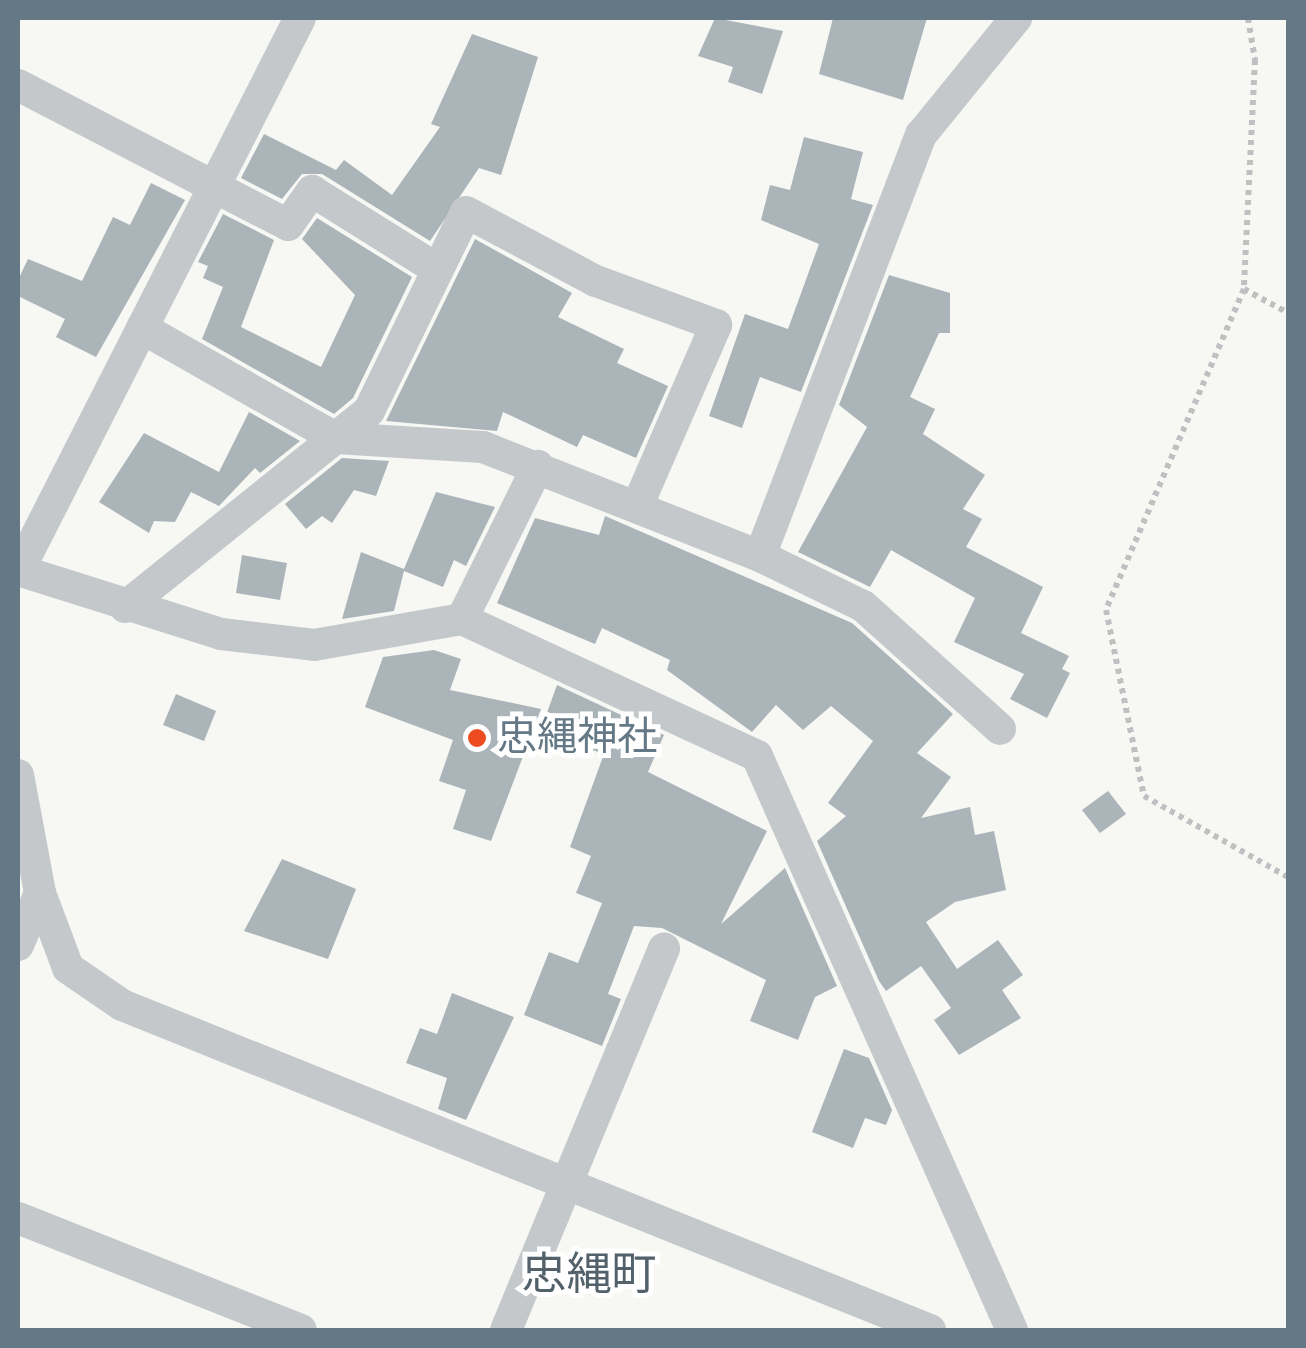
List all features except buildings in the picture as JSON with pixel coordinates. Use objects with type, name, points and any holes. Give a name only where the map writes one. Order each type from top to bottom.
[{"type":"street","points":[[300,18],[18,570],[125,608],[221,634],[314,645],[462,618],[757,756],[1012,1330]]},
{"type":"street","points":[[760,556],[922,135],[1016,18]]},
{"type":"street","points":[[18,85],[288,225],[312,191],[436,268]]},
{"type":"street","points":[[125,608],[370,411],[466,212],[596,281],[716,325],[638,504]]},
{"type":"street","points":[[142,328],[336,438],[482,447],[638,504],[760,556],[864,606],[1000,729]]},
{"type":"street","points":[[462,618],[538,466]]},
{"type":"street","points":[[18,775],[40,893],[68,968],[122,1005],[930,1330]]},
{"type":"street","points":[[18,946],[40,893]]},
{"type":"street","points":[[506,1330],[664,948]]},
{"type":"street","points":[[18,1218],[301,1330]]},
{"type":"path","points":[[1248,18],[1255,60],[1244,289],[1106,610],[1144,796],[1288,876]]},
{"type":"path","points":[[1244,289],[1288,313]]},
{"type":"place","name":"忠縄神社","points":[[477,738]]},
{"type":"district","name":"忠縄町","points":[[589,1276]]}]
